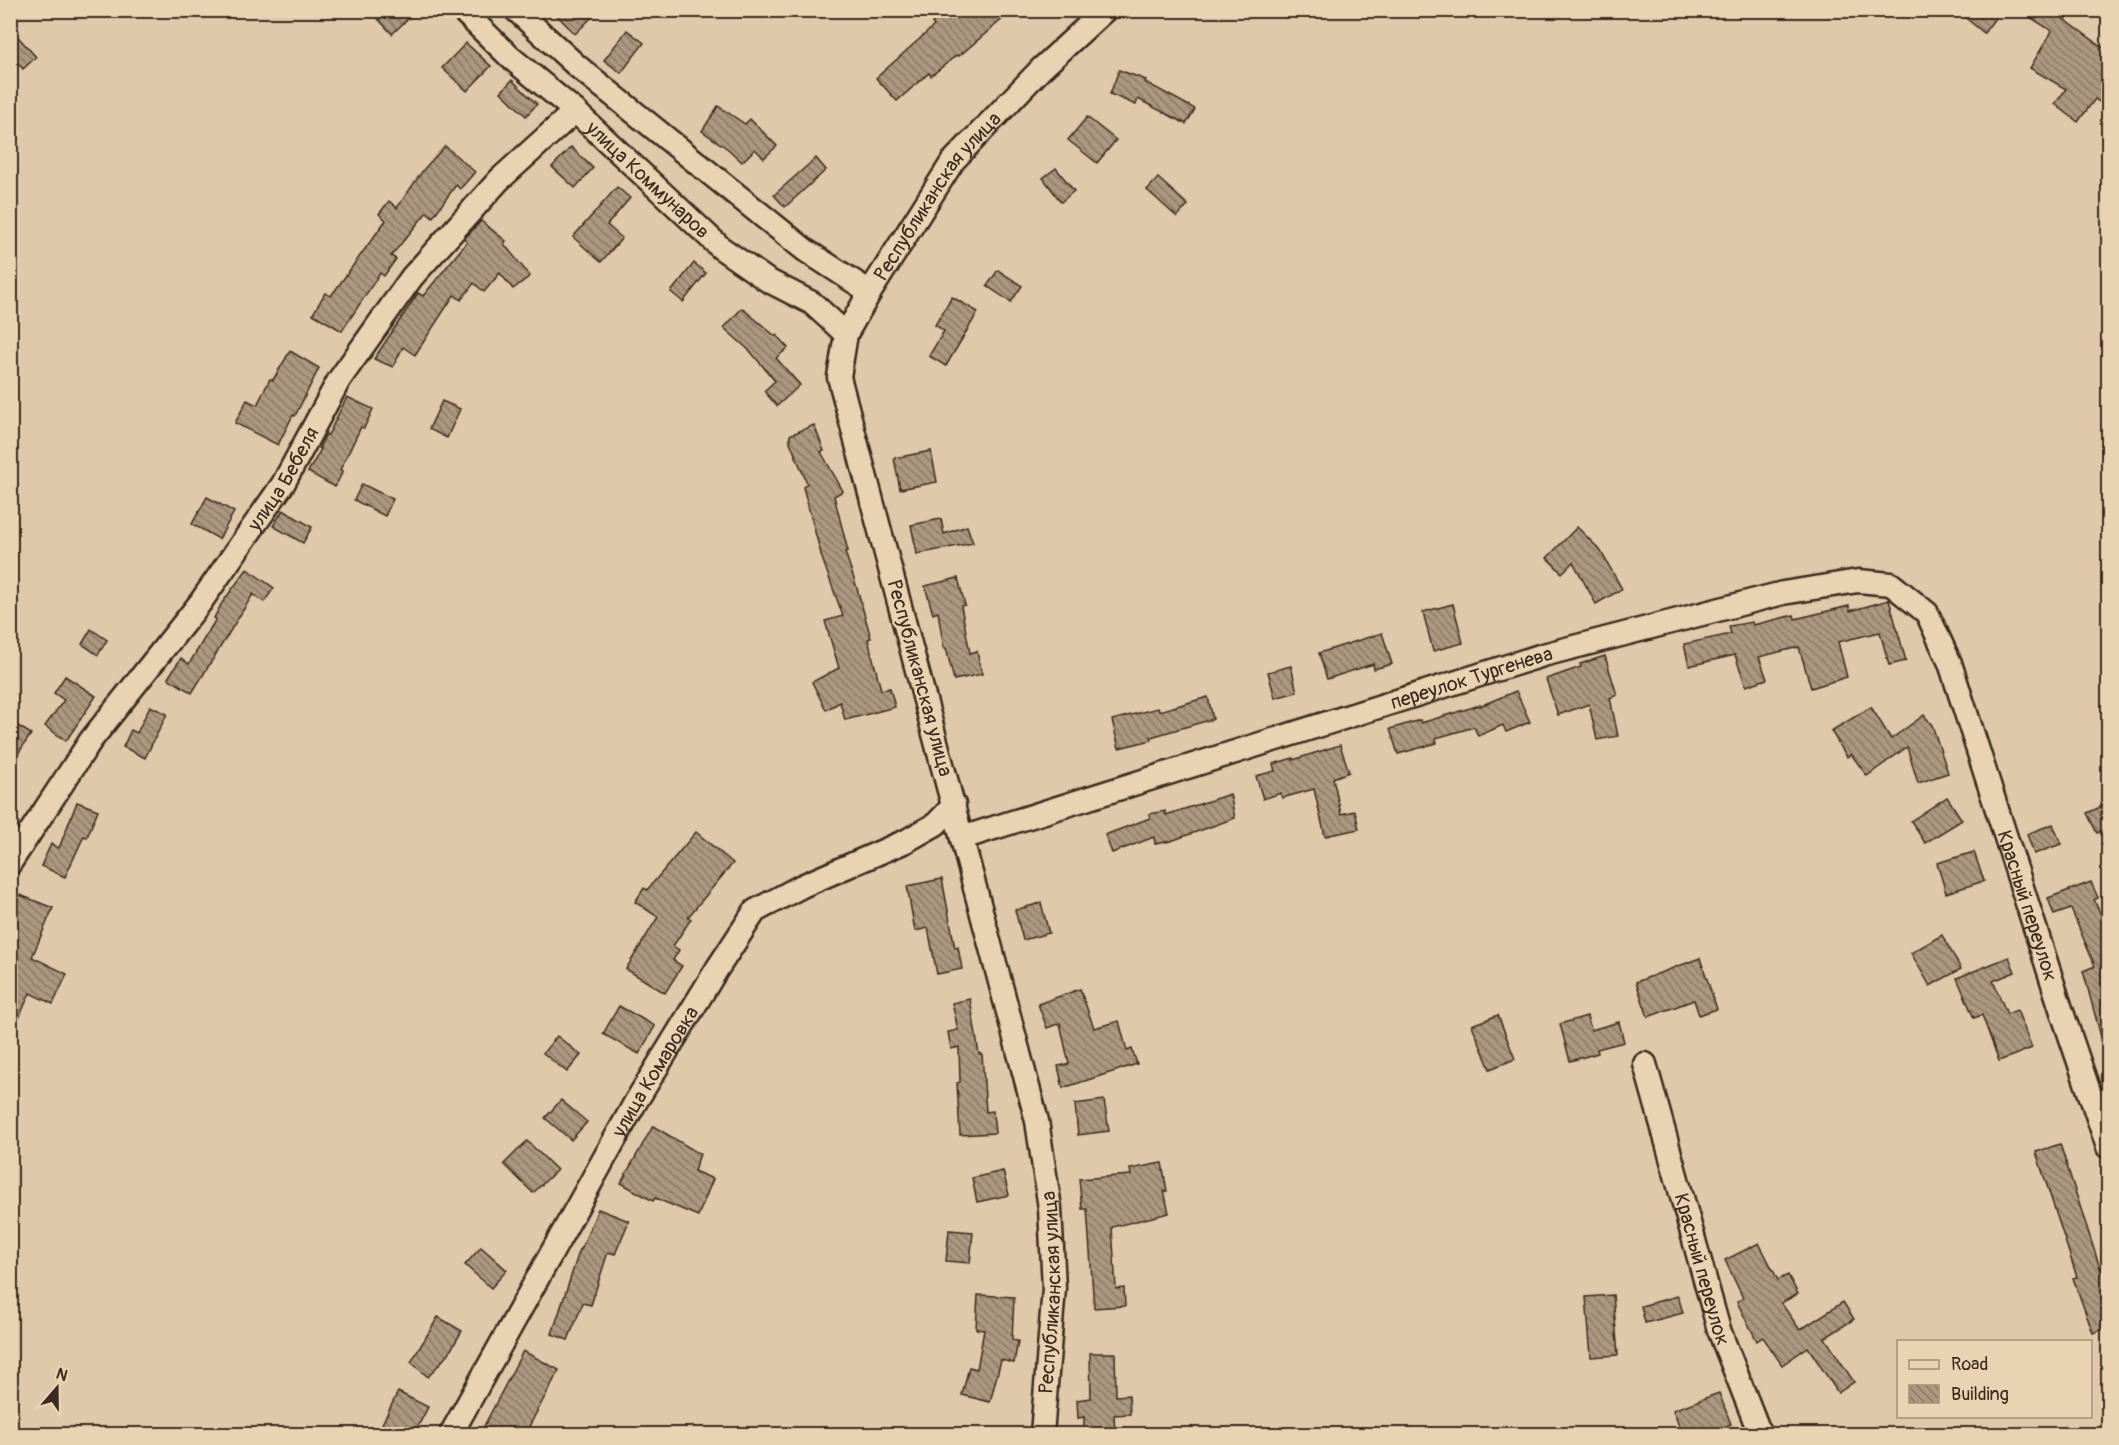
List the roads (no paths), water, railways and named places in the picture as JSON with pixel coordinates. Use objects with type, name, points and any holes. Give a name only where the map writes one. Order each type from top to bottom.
[{"type":"street","name":"улица Коммунаров","points":[[462,10],[510,57],[575,111],[721,248],[767,280],[812,303],[846,334]]},
{"type":"street","name":"улица Коммунаров","points":[[516,10],[578,66],[805,250],[870,292]]},
{"type":"street","name":"Республиканская улица","points":[[1042,1434],[1054,1288],[1050,1208],[1037,1121],[839,377],[846,334],[953,161],[1041,69],[1105,10]]},
{"type":"street","name":"улица Бебеля","points":[[10,863],[91,740],[200,603],[283,484],[339,380],[412,277],[499,180],[575,111]]},
{"type":"street","name":"переулок Тургенева","points":[[962,838],[1543,655],[1783,592],[1858,581],[1891,584],[1927,613],[1950,663]]},
{"type":"street","name":"Красный переулок","points":[[1950,663],[2059,1001],[2109,1147]]},
{"type":"street","name":"улица Комаровка","points":[[451,1434],[635,1103],[755,911],[802,886],[906,841],[936,824],[954,805]]},
{"type":"street","name":"Красный переулок","points":[[1645,1064],[1719,1330],[1760,1434]]}]
